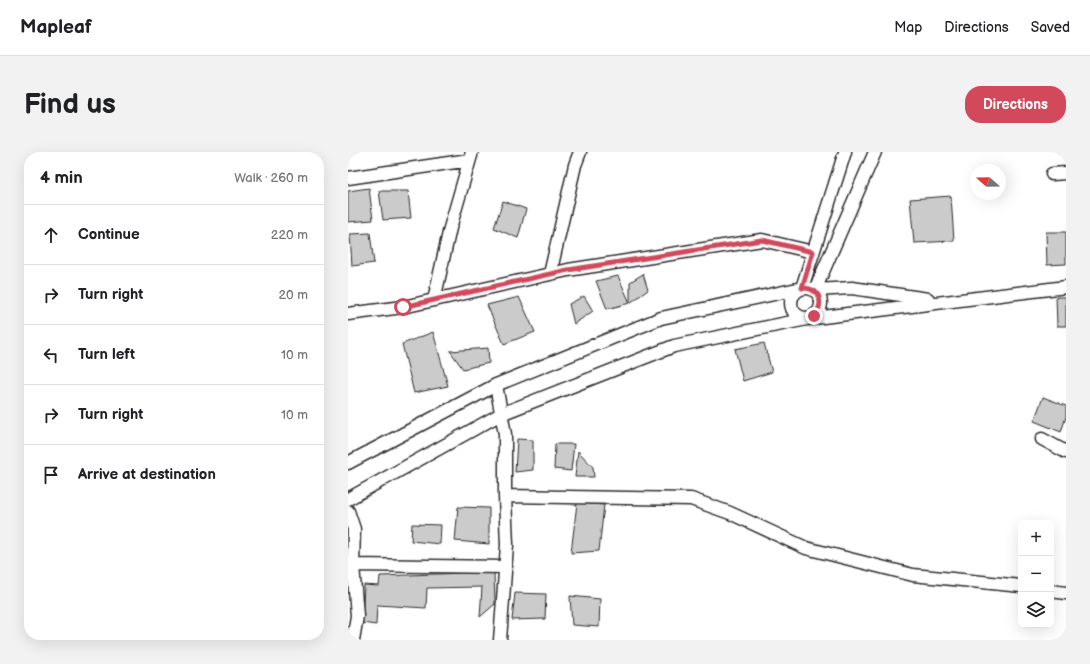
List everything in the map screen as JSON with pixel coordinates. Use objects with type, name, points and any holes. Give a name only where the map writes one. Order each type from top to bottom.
[{"type":"street","points":[[550,274],[575,165],[580,152]]},
{"type":"street","points":[[815,290],[820,296],[821,303],[819,311],[814,316],[807,319],[800,318],[794,314],[790,307],[790,299],[794,293],[802,288],[846,152]]},
{"type":"street","points":[[815,290],[875,152]]},
{"type":"street","points":[[348,178],[470,156],[450,228],[434,300]]},
{"type":"street","points":[[1052,174],[1066,173]]},
{"type":"street","points":[[348,314],[403,307],[550,274],[762,240],[813,252]]},
{"type":"street","points":[[348,498],[501,414],[674,346],[807,319],[942,301],[1066,287]]},
{"type":"street","points":[[348,463],[496,384],[661,318],[802,288],[815,290],[852,288],[942,301]]},
{"type":"street","points":[[496,384],[505,434],[507,545],[500,640]]},
{"type":"street","points":[[1042,439],[1066,452]]},
{"type":"street","points":[[505,496],[691,499],[730,513],[806,548],[913,575],[1018,586]]},
{"type":"street","points":[[348,511],[354,529],[353,565],[357,616],[353,640]]},
{"type":"street","points":[[353,565],[506,567]]},
{"type":"street","points":[[1054,591],[1066,593]]},
{"type":"building","points":[[369,188],[373,220],[348,222],[348,191]]},
{"type":"building","points":[[379,191],[408,191],[411,218],[383,220]]},
{"type":"building","points":[[951,196],[954,241],[914,243],[910,199]]},
{"type":"building","points":[[503,201],[526,209],[518,238],[494,228]]},
{"type":"building","points":[[1046,232],[1066,232],[1066,264],[1047,265]]},
{"type":"building","points":[[370,233],[374,263],[352,266],[350,234]]},
{"type":"building","points":[[643,274],[648,290],[630,303],[630,282]]},
{"type":"building","points":[[618,276],[630,303],[607,309],[596,281]]},
{"type":"building","points":[[584,296],[593,311],[574,324],[569,304]]},
{"type":"building","points":[[519,297],[535,332],[504,344],[487,305]]},
{"type":"building","points":[[1056,297],[1066,297],[1066,326],[1057,326]]},
{"type":"building","points":[[433,332],[448,386],[414,393],[402,344]]},
{"type":"building","points":[[764,343],[772,372],[743,381],[735,349]]},
{"type":"building","points":[[488,348],[489,363],[463,369],[450,351]]},
{"type":"building","points":[[1043,397],[1066,406],[1066,417],[1061,432],[1034,421]]},
{"type":"building","points":[[517,439],[533,440],[533,470],[515,472]]},
{"type":"building","points":[[555,444],[574,444],[571,471],[554,469]]},
{"type":"building","points":[[578,451],[593,467],[594,477],[575,477]]},
{"type":"building","points":[[577,503],[604,505],[599,551],[571,553]]},
{"type":"building","points":[[458,507],[489,508],[489,544],[455,541]]},
{"type":"building","points":[[412,524],[441,525],[440,544],[411,541]]},
{"type":"building","points":[[494,572],[495,604],[480,617],[482,587],[427,588],[426,608],[377,605],[376,625],[362,623],[364,585],[379,586],[380,576]]},
{"type":"building","points":[[515,593],[546,594],[545,619],[512,620]]},
{"type":"building","points":[[570,596],[600,599],[599,627],[572,625]]},
{"type":"route","points":[[403,307],[568,270],[762,240],[813,252],[802,288],[815,290],[820,296],[821,303],[819,311],[814,316]]}]
